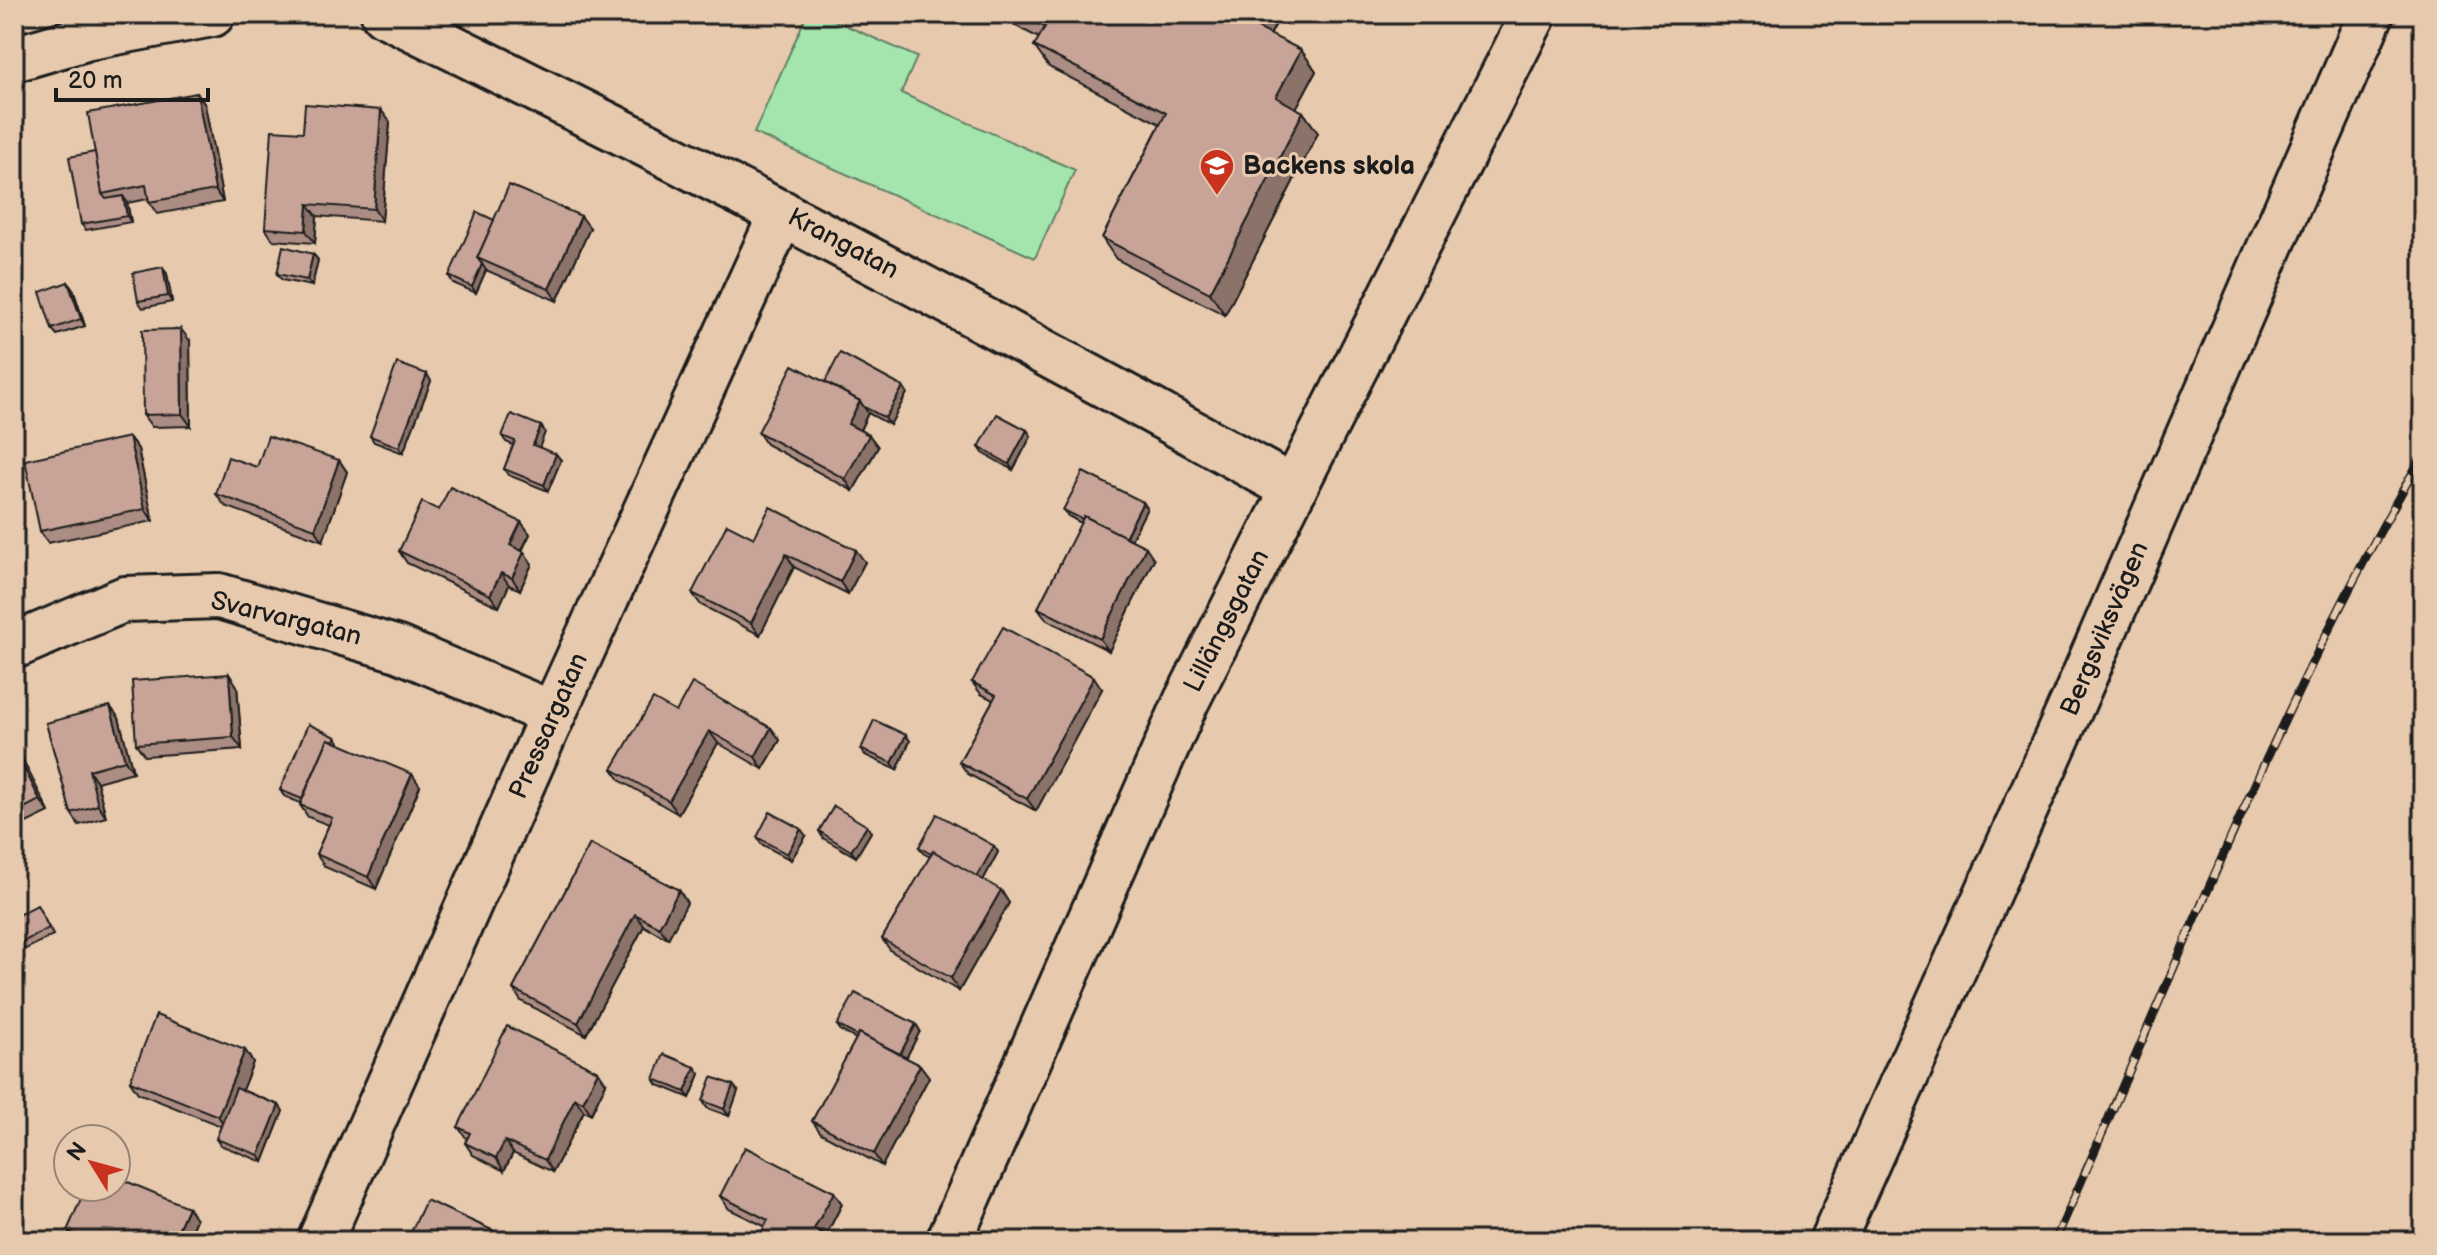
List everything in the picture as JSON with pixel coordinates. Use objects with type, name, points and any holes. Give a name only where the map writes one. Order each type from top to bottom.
[{"type":"street","points":[[14,59],[89,37],[212,14]]},
{"type":"street","name":"Krangatan","points":[[384,14],[782,213],[1020,337],[1294,489]]},
{"type":"street","name":"Lillängsgatan","points":[[949,1241],[1186,702],[1534,14]]},
{"type":"street","name":"Bergsviksvägen","points":[[1832,1241],[2074,700],[2371,14]]},
{"type":"street","name":"Pressargatan","points":[[320,1241],[553,714],[782,213]]},
{"type":"street","name":"Svarvargatan","points":[[14,646],[125,599],[219,596],[398,649],[553,714]]},
{"type":"green space","points":[[807,14],[820,14],[917,57],[901,93],[1075,170],[1035,258],[754,133]]},
{"type":"building","name":"Backens skola","points":[[1019,14],[1255,14],[1250,24],[1301,50],[1276,97],[1303,112],[1210,293],[1102,238],[1166,113],[1034,46],[1045,27]]},
{"type":"building","points":[[197,93],[215,190],[149,202],[146,185],[102,194],[88,113]]},
{"type":"building","points":[[305,104],[381,110],[374,209],[308,204],[306,231],[265,228],[272,130],[303,132]]},
{"type":"building","points":[[95,152],[102,194],[106,199],[123,196],[127,216],[81,224],[69,157]]},
{"type":"building","points":[[509,185],[581,216],[549,289],[477,258]]},
{"type":"building","points":[[477,212],[494,220],[477,258],[482,264],[472,287],[449,276]]},
{"type":"building","points":[[283,246],[313,254],[307,280],[277,274]]},
{"type":"building","points":[[163,267],[168,296],[138,301],[133,273]]},
{"type":"building","points":[[68,282],[81,319],[52,329],[40,292]]},
{"type":"building","points":[[181,329],[182,414],[143,415],[142,330]]},
{"type":"building","points":[[840,353],[903,387],[885,418],[825,382]]},
{"type":"building","points":[[397,363],[427,374],[399,447],[370,436]]},
{"type":"building","points":[[793,365],[860,401],[848,424],[869,435],[845,479],[758,432]]},
{"type":"building","points":[[511,414],[541,426],[533,445],[556,454],[544,485],[504,469],[515,441],[502,436]]},
{"type":"building","points":[[997,414],[1027,430],[1009,464],[979,447]]},
{"type":"building","points":[[268,436],[339,460],[315,529],[216,494],[228,457],[257,467]]},
{"type":"building","points":[[129,437],[145,509],[40,531],[25,460]]},
{"type":"building","points":[[1083,472],[1143,502],[1125,537],[1084,516],[1082,519],[1063,510]]},
{"type":"building","points":[[450,487],[521,522],[510,545],[524,552],[512,578],[501,573],[490,595],[399,551],[422,502],[439,510]]},
{"type":"building","points":[[770,507],[856,550],[840,582],[786,554],[751,623],[692,593],[727,524],[754,538]]},
{"type":"building","points":[[1084,516],[1146,547],[1100,639],[1038,608]]},
{"type":"building","points":[[1003,627],[1094,677],[1027,799],[959,762],[996,695],[972,682]]},
{"type":"building","points":[[229,674],[233,737],[136,744],[132,681]]},
{"type":"building","points":[[692,683],[771,728],[755,757],[709,731],[669,801],[612,769],[653,699],[676,712]]},
{"type":"building","points":[[110,706],[125,760],[89,770],[98,805],[71,813],[46,723]]},
{"type":"building","points":[[874,720],[906,735],[892,763],[861,749]]},
{"type":"building","points":[[308,724],[336,737],[334,741],[328,739],[302,799],[280,790]]},
{"type":"building","points":[[328,739],[412,774],[368,877],[316,854],[332,818],[300,805]]},
{"type":"building","points":[[14,748],[40,800],[14,813]]},
{"type":"building","points":[[834,806],[867,826],[851,851],[819,831]]},
{"type":"building","points":[[770,812],[801,829],[787,854],[757,837]]},
{"type":"building","points":[[937,814],[994,846],[977,877],[933,851],[931,854],[919,847]]},
{"type":"building","points":[[590,844],[679,890],[659,927],[635,914],[578,1023],[513,989]]},
{"type":"building","points":[[933,851],[1001,890],[951,978],[882,939]]},
{"type":"building","points":[[37,905],[49,928],[19,944],[14,934],[14,917]]},
{"type":"building","points":[[855,993],[916,1024],[900,1054],[837,1025]]},
{"type":"building","points":[[156,1015],[245,1050],[218,1116],[130,1081]]},
{"type":"building","points":[[507,1026],[598,1071],[583,1102],[575,1098],[545,1160],[505,1141],[496,1158],[465,1143],[470,1133],[458,1127]]},
{"type":"building","points":[[859,1033],[920,1065],[874,1154],[812,1121]]},
{"type":"building","points":[[664,1054],[695,1067],[685,1092],[654,1079]]},
{"type":"building","points":[[712,1077],[733,1085],[724,1109],[703,1101]]},
{"type":"building","points":[[236,1088],[279,1105],[259,1155],[216,1139]]},
{"type":"building","points":[[745,1147],[834,1192],[814,1229],[839,1241],[757,1241],[768,1220],[720,1196]]},
{"type":"building","points":[[132,1184],[188,1207],[173,1241],[90,1241],[67,1231],[79,1203],[132,1203]]},
{"type":"building","points":[[426,1200],[516,1241],[407,1241]]},
{"type":"railway","points":[[2055,1241],[2274,743],[2321,645],[2423,455]]},
{"type":"place","name":"Backens skola","points":[[1217,197]]}]
